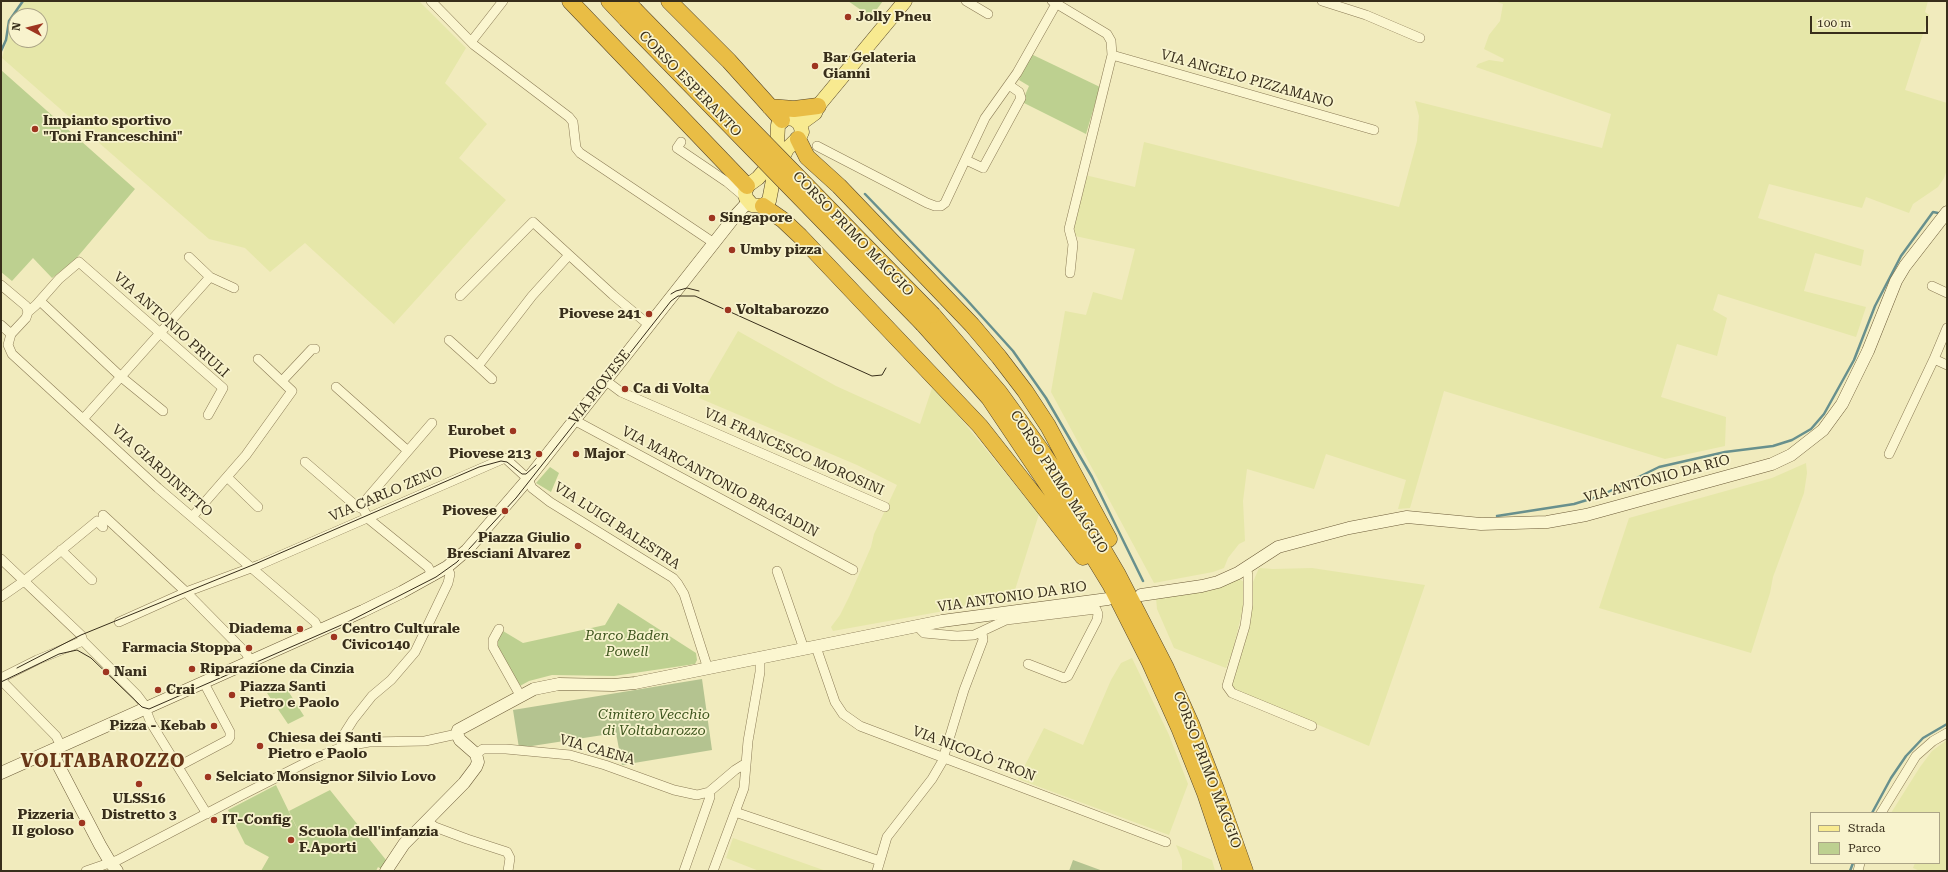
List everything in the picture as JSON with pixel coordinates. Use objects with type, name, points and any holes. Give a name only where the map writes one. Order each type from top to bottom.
[{"type":"highway","points":[[570,1],[751,198],[771,210],[800,236],[980,426],[1102,583],[1155,659]]},
{"type":"highway","name":"CORSO ESPERANTO","points":[[609,1],[629,10],[774,162]]},
{"type":"highway","points":[[669,1],[729,61],[782,120]]},
{"type":"highway","points":[[770,107],[794,110],[818,106]]},
{"type":"highway","points":[[799,131],[807,157],[839,186],[972,325],[1025,391],[1048,426],[1091,504],[1139,600],[1155,659]]},
{"type":"highway","name":"CORSO PRIMO MAGGIO","points":[[774,162],[923,324],[994,395],[1155,659],[1192,726],[1245,871]]},
{"type":"highway","name":"CORSO PRIMO MAGGIO","points":[[1155,659],[1180,730],[1206,793],[1231,871]]},
{"type":"main road","name":"VIA PIOVESE","points":[[782,120],[777,130],[777,144],[764,171],[758,178],[751,198],[768,201],[771,196],[774,175],[787,149],[799,131],[905,1]]},
{"type":"main road","points":[[782,120],[786,118],[794,119],[799,131]]},
{"type":"street","points":[[431,1],[471,42],[569,117],[573,122],[576,148],[580,153],[714,243]]},
{"type":"street","points":[[471,42],[503,1]]},
{"type":"street","points":[[966,1],[988,14]]},
{"type":"street","points":[[1322,1],[1366,15],[1420,38]]},
{"type":"street","points":[[817,146],[935,206],[941,206],[945,203],[985,118],[1009,85],[1054,2],[1107,34],[1111,41],[1112,55],[1069,229],[1072,244],[1070,273]]},
{"type":"street","name":"VIA ANGELO PIZZAMANO","points":[[1112,55],[1374,130]]},
{"type":"street","points":[[966,160],[983,168],[1021,98],[1018,92],[1009,85]]},
{"type":"street","points":[[681,142],[677,148],[751,198]]},
{"type":"street","name":"VIA PIOVESE","points":[[1,773],[387,600],[447,567],[467,550],[528,479],[605,380],[751,198]]},
{"type":"street","name":"VIA ANTONIO DA RIO","points":[[1141,595],[1202,586],[1218,582],[1246,568],[1278,547],[1311,537],[1371,523],[1414,517],[1481,524],[1547,522],[1586,515],[1772,464],[1791,455],[1823,430],[1842,404],[1868,351],[1896,281],[1905,266],[1947,212]]},
{"type":"street","points":[[460,296],[533,222],[613,295],[649,325]]},
{"type":"street","points":[[478,366],[532,296],[569,255]]},
{"type":"street","points":[[189,257],[210,276],[234,288]]},
{"type":"street","name":"VIA ANTONIO PRIULI","points":[[40,301],[59,279],[79,262],[223,388],[208,415]]},
{"type":"street","points":[[84,418],[210,276]]},
{"type":"street","points":[[1,285],[26,306],[28,312]]},
{"type":"street","points":[[1932,286],[1947,293]]},
{"type":"street","points":[[4,346],[11,334],[26,318],[28,312],[40,301],[120,376],[163,411]]},
{"type":"street","points":[[1,326],[11,334]]},
{"type":"street","points":[[1889,454],[1947,328]]},
{"type":"street","points":[[449,340],[492,379]]},
{"type":"street","name":"VIA GIARDINETTO","points":[[4,346],[84,418],[158,488],[315,622],[319,630]]},
{"type":"street","points":[[282,381],[312,349],[315,349]]},
{"type":"street","points":[[1934,358],[1947,365]]},
{"type":"street","points":[[192,517],[246,455],[292,391],[258,359]]},
{"type":"street","name":"VIA FRANCESCO MOROSINI","points":[[605,380],[621,392],[885,507]]},
{"type":"street","points":[[336,386],[408,451]]},
{"type":"street","name":"VIA MARCANTONIO BRAGADIN","points":[[574,420],[821,551],[853,570]]},
{"type":"street","points":[[365,513],[364,501],[432,423]]},
{"type":"street","name":"VIA CARLO ZENO","points":[[251,567],[365,513],[505,458],[528,479]]},
{"type":"street","points":[[304,462],[428,567],[433,576]]},
{"type":"street","points":[[227,477],[258,507]]},
{"type":"street","name":"VIA LUIGI BALESTRA","points":[[528,479],[532,488],[550,502],[673,578],[684,594],[708,669]]},
{"type":"street","points":[[103,515],[186,592],[246,653],[251,662]]},
{"type":"street","points":[[1,597],[24,581],[97,521],[103,527]]},
{"type":"street","points":[[61,550],[92,580]]},
{"type":"street","points":[[1,559],[82,636],[83,641],[137,695],[143,703],[151,723],[179,766],[207,814]]},
{"type":"street","points":[[118,622],[186,592],[251,567]]},
{"type":"street","points":[[342,747],[341,739],[353,720],[372,696],[391,680],[415,652],[448,583],[450,574],[447,567]]},
{"type":"street","points":[[1246,568],[1248,575],[1248,605],[1245,626],[1227,686],[1232,693],[1312,726]]},
{"type":"street","points":[[777,571],[804,649]]},
{"type":"street","name":"VIA ANTONIO DA RIO","points":[[457,734],[459,729],[497,710],[520,695],[546,685],[623,684],[681,675],[804,649],[988,614],[1108,599]]},
{"type":"street","name":"VIA ANTONIO DA RIO","points":[[920,626],[924,633],[957,636],[974,635],[982,633],[1006,620],[1096,609],[1098,614],[1096,620],[1068,676],[1064,678],[1028,664]]},
{"type":"street","points":[[499,629],[493,640],[494,647],[520,695]]},
{"type":"street","points":[[877,871],[889,833],[932,779],[943,757],[964,690],[983,640],[982,633]]},
{"type":"street","points":[[83,641],[37,660],[1,679],[56,736],[56,749],[114,867]]},
{"type":"street","name":"VIA NICOLÒ TRON","points":[[816,647],[835,702],[843,714],[860,726],[1166,842]]},
{"type":"street","points":[[713,871],[744,788],[748,741],[760,672],[760,658]]},
{"type":"street","points":[[179,766],[222,744],[230,737],[230,732],[204,683]]},
{"type":"street","points":[[1882,812],[1916,756],[1932,741],[1947,733]]},
{"type":"street","points":[[86,871],[114,867],[234,799],[313,759],[342,747],[369,742],[425,741],[457,734],[462,743],[476,754],[478,762],[476,767],[464,783],[404,844],[386,871]]},
{"type":"street","name":"VIA CAENA","points":[[476,754],[483,749],[552,752],[588,760],[674,790],[697,795],[709,792]]},
{"type":"street","points":[[684,871],[710,797],[709,792],[735,770],[746,765]]},
{"type":"street","points":[[735,812],[880,861]]},
{"type":"street","points":[[427,821],[435,827],[507,852],[510,858],[508,871]]},
{"type":"green space","points":[[24,1],[419,1],[466,48],[445,83],[487,124],[459,158],[506,200],[394,324],[397,327],[305,243],[270,272],[245,248],[209,239],[2,58],[8,37],[8,48],[48,48],[48,8],[20,8]]},
{"type":"green space","points":[[848,1],[883,1],[871,17]]},
{"type":"green space","points":[[1495,1],[1928,1],[1925,12],[1929,15],[1905,90],[1947,103],[1947,170],[1944,178],[1938,187],[1913,204],[1909,213],[1866,197],[1862,208],[1769,184],[1758,218],[1864,250],[1861,266],[1815,253],[1804,291],[1866,307],[1856,337],[1718,294],[1713,310],[1727,318],[1717,356],[1677,344],[1661,397],[1726,417],[1725,446],[1665,459],[1444,391],[1410,508],[1398,509],[1406,480],[1326,454],[1314,489],[1247,469],[1243,501],[1245,541],[1239,544],[1228,558],[1224,568],[1213,572],[1154,583],[1051,392],[1065,311],[1086,315],[1093,292],[1122,300],[1135,249],[1075,236],[1073,224],[1085,175],[1135,187],[1144,142],[1399,207],[1417,141],[1419,116],[1415,101],[1602,148],[1611,114],[1476,67],[1478,64],[1489,60],[1503,62],[1504,59],[1484,49],[1489,35],[1500,21],[1503,4]]},
{"type":"green space","points":[[1031,54],[1100,87],[1086,134],[1022,102],[1029,86],[1019,80]]},
{"type":"green space","name":"Impianto sportivo \"Toni Franceschini\"","points":[[1,70],[135,189],[74,261],[52,278],[33,258],[12,281],[1,272]]},
{"type":"green space","points":[[738,331],[836,386],[920,424],[933,385],[1039,514],[1014,593],[1005,600],[833,631],[831,627],[840,615],[849,597],[871,547],[874,534],[897,485],[857,465],[699,398]]},
{"type":"green space","points":[[1806,463],[1807,473],[1804,493],[1773,577],[1770,593],[1751,653],[1599,608],[1629,518],[1772,478]]},
{"type":"green space","points":[[550,467],[559,473],[551,492],[536,483]]},
{"type":"green space","points":[[1259,568],[1312,568],[1425,585],[1369,746],[1244,694],[1230,686],[1250,604],[1253,582]]},
{"type":"green space","points":[[1239,579],[1244,582],[1243,608],[1233,650],[1226,668],[1174,648],[1157,609],[1156,598],[1209,591]]},
{"type":"green space","name":"Parco Baden Powell","points":[[618,603],[696,653],[697,660],[695,664],[614,676],[552,675],[529,681],[518,687],[496,646],[496,639],[503,631],[523,643],[605,625]]},
{"type":"green space","points":[[1132,658],[1169,735],[1188,784],[1169,835],[1018,779],[1044,728],[1083,745],[1111,680],[1121,663]]},
{"type":"green space","name":"Cimitero Vecchio di Voltabarozzo","points":[[702,679],[712,750],[622,765],[616,733],[519,748],[513,710]]},
{"type":"green space","points":[[283,683],[304,716],[288,724],[267,693]]},
{"type":"green space","points":[[1947,740],[1947,871],[1920,871],[1913,868],[1915,864],[1940,864],[1940,812],[1892,812],[1932,751]]},
{"type":"green space","points":[[276,785],[306,847],[289,811],[330,790],[386,860],[381,869],[378,867],[376,871],[261,871],[269,857],[245,844],[228,810]]},
{"type":"green space","points":[[733,838],[826,871],[759,871],[726,858]]},
{"type":"green space","points":[[1176,845],[1212,860],[1215,871],[1182,871],[1182,860]]},
{"type":"green space","points":[[1073,860],[1103,871],[1069,871]]},
{"type":"waterway","points":[[1,51],[6,40],[9,21],[23,1]]},
{"type":"waterway","points":[[865,194],[966,299],[1013,351],[1046,398],[1092,477],[1143,581]]},
{"type":"waterway","points":[[1497,516],[1574,504],[1600,496],[1659,467],[1725,452],[1773,446],[1792,440],[1811,429],[1824,414],[1854,360],[1875,306],[1901,256],[1933,212],[1938,213]]},
{"type":"waterway","points":[[1873,812],[1891,778],[1906,756],[1923,738],[1947,724]]},
{"type":"waterway","points":[[1850,871],[1853,864]]},
{"type":"tram line","points":[[671,294],[687,288],[699,291]]},
{"type":"tram line","points":[[1,682],[59,654],[77,650],[91,658],[142,707],[149,709],[346,623],[436,577],[457,562],[516,498],[671,301],[678,296],[695,296],[872,376],[882,375],[886,368]]},
{"type":"tram line","points":[[17,668],[81,635],[255,564],[479,467],[501,461],[507,462],[522,474],[526,474],[536,465]]},
{"type":"place","name":"Jolly Pneu","points":[[848,17]]},
{"type":"place","name":"Bar Gelateria Gianni","points":[[815,66]]},
{"type":"place","name":"Impianto sportivo \"Toni Franceschini\"","points":[[35,129]]},
{"type":"place","name":"Singapore","points":[[712,218]]},
{"type":"place","name":"Umby pizza","points":[[732,250]]},
{"type":"place","name":"Voltabarozzo","points":[[728,310]]},
{"type":"place","name":"Piovese 241","points":[[649,314]]},
{"type":"place","name":"Ca di Volta","points":[[625,389]]},
{"type":"place","name":"Eurobet","points":[[513,431]]},
{"type":"place","name":"Piovese 213","points":[[539,454]]},
{"type":"place","name":"Major","points":[[576,454]]},
{"type":"place","name":"Piovese","points":[[505,511]]},
{"type":"place","name":"Piazza Giulio Bresciani Alvarez","points":[[578,546]]},
{"type":"place","name":"Diadema","points":[[300,629]]},
{"type":"place","name":"Centro Culturale Civico140","points":[[334,637]]},
{"type":"place","name":"Farmacia Stoppa","points":[[249,648]]},
{"type":"place","name":"Riparazione da Cinzia","points":[[192,669]]},
{"type":"place","name":"Nani","points":[[106,672]]},
{"type":"place","name":"Crai","points":[[158,690]]},
{"type":"place","name":"Piazza Santi Pietro e Paolo","points":[[232,695]]},
{"type":"place","name":"Pizza - Kebab","points":[[214,726]]},
{"type":"place","name":"Chiesa dei Santi Pietro e Paolo","points":[[260,746]]},
{"type":"place","name":"Selciato Monsignor Silvio Lovo","points":[[208,777]]},
{"type":"place","name":"ULSS16 Distretto 3","points":[[139,784]]},
{"type":"place","name":"IT-Config","points":[[214,820]]},
{"type":"place","name":"Pizzeria II goloso","points":[[82,823]]},
{"type":"place","name":"Scuola dell'infanzia F.Aporti","points":[[291,840]]},
{"type":"district","name":"VOLTABAROZZO","points":[[103,762]]}]
